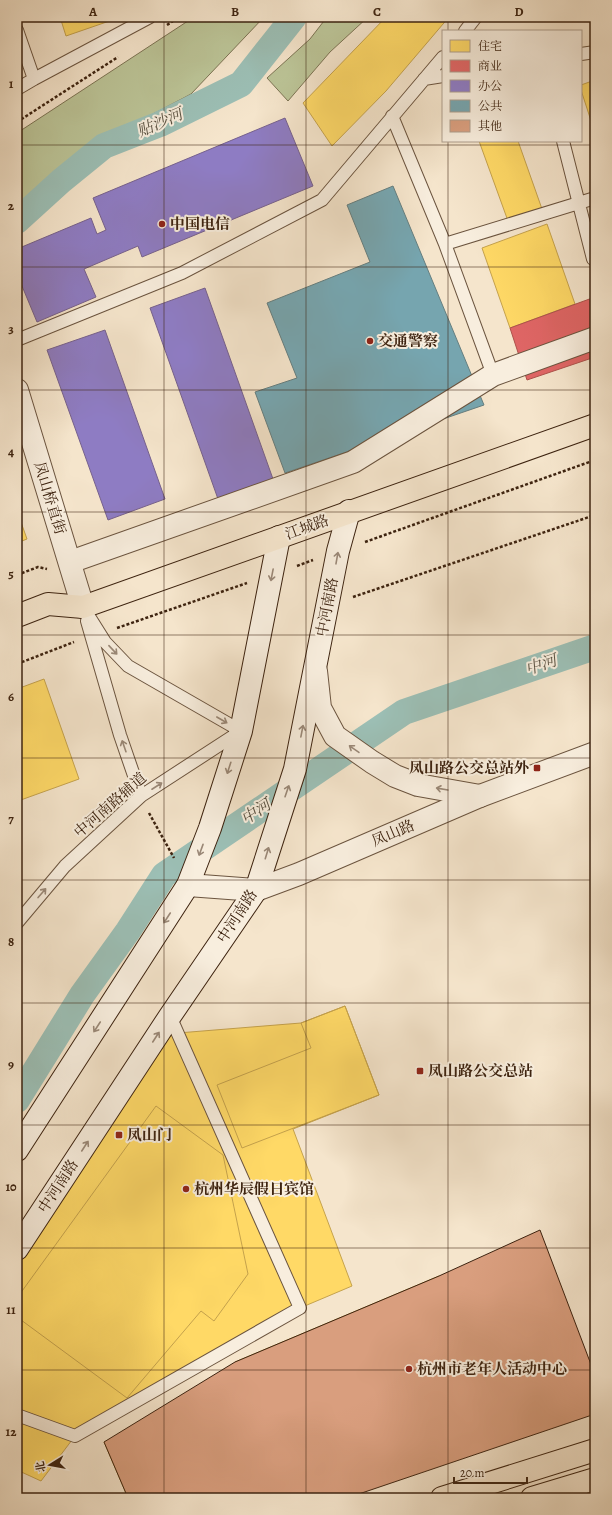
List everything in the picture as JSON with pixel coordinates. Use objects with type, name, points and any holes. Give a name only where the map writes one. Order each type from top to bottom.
[{"type":"main road","points":[[72,568],[353,462],[493,376],[595,338]]},
{"type":"main road","name":"凤山桥直街","points":[[17,390],[83,607]]},
{"type":"main road","name":"江城路","points":[[17,616],[48,604],[83,607],[349,511],[595,425]]},
{"type":"main road","name":"中河南路","points":[[17,1249],[170,1016],[256,890],[295,770],[338,551],[349,511]]},
{"type":"main road","points":[[17,1150],[186,873],[210,828],[241,731],[279,537]]},
{"type":"main road","points":[[315,665],[320,708],[335,736],[372,762],[396,776],[418,785],[480,796]]},
{"type":"main road","name":"凤山路","points":[[186,873],[256,890],[299,874],[480,796],[595,753]]},
{"type":"main road","points":[[442,1498],[595,1450]]},
{"type":"main road","points":[[532,1498],[595,1479]]},
{"type":"lane","points":[[17,89],[150,17]]},
{"type":"lane","points":[[466,30],[476,17]]},
{"type":"lane","points":[[17,30],[34,79]]},
{"type":"lane","points":[[582,54],[595,52]]},
{"type":"lane","points":[[17,340],[182,273],[322,200],[442,57]]},
{"type":"lane","points":[[424,79],[442,76]]},
{"type":"lane","points":[[392,116],[445,244],[493,376]]},
{"type":"lane","points":[[563,142],[593,259]]},
{"type":"lane","points":[[445,244],[595,198]]},
{"type":"lane","points":[[83,607],[96,635],[120,734],[141,796]]},
{"type":"lane","points":[[96,635],[105,642],[128,666],[241,731]]},
{"type":"lane","name":"中河南路辅道","points":[[17,923],[66,866],[141,796],[241,731]]},
{"type":"lane","points":[[17,1415],[75,1436],[300,1308],[170,1016]]},
{"type":"path","points":[[164,28],[179,17]]},
{"type":"path","points":[[17,122],[119,57]]},
{"type":"path","points":[[17,664],[595,460]]},
{"type":"path","points":[[328,606],[595,515]]},
{"type":"path","points":[[17,575],[38,568],[72,568]]},
{"type":"path","points":[[154,824],[186,873]]},
{"type":"green space","points":[[194,17],[264,17],[191,94],[96,144],[37,195],[17,204],[17,133]]},
{"type":"green space","points":[[327,17],[368,17],[330,52],[288,101],[267,78],[310,39]]},
{"type":"building: 住宅","points":[[60,17],[121,17],[66,36]]},
{"type":"building: 住宅","points":[[386,17],[449,17],[386,91],[332,146],[303,103]]},
{"type":"building: 住宅","points":[[595,80],[595,133],[582,93],[582,85]]},
{"type":"building: 住宅","points":[[479,142],[518,142],[542,209],[508,221]]},
{"type":"building: 住宅","points":[[547,224],[575,304],[510,328],[482,248]]},
{"type":"building: 住宅","points":[[17,511],[27,539],[17,543]]},
{"type":"building: 住宅","points":[[44,679],[79,779],[18,801],[17,689]]},
{"type":"building: 住宅","points":[[345,1006],[379,1095],[242,1148],[217,1085],[311,1048],[301,1023]]},
{"type":"building: 住宅","name":"杭州华辰假日宾馆","points":[[345,1006],[379,1095],[293,1129],[352,1286],[300,1308],[75,1436],[41,1481],[17,1470],[17,1249],[170,1016],[178,1033],[301,1023]]},
{"type":"building: 住宅","points":[[156,1106],[223,1155],[248,1274],[214,1321],[201,1311],[127,1398],[17,1317],[17,1298]]},
{"type":"building: 住宅","points":[[439,1276],[502,1428],[337,1498],[292,1498],[235,1362]]},
{"type":"building: 住宅","points":[[218,1392],[265,1498],[128,1498],[104,1442]]},
{"type":"building: 商业","points":[[595,297],[595,357],[527,380],[510,328]]},
{"type":"building: 办公","name":"中国电信","points":[[285,118],[313,186],[142,257],[138,246],[84,269],[96,297],[37,322],[17,274],[17,249],[91,218],[97,234],[106,230],[93,198]]},
{"type":"building: 办公","points":[[205,288],[273,479],[218,499],[150,308]]},
{"type":"building: 办公","points":[[105,330],[165,499],[108,520],[47,350]]},
{"type":"building: 公共","name":"交通警察","points":[[393,186],[484,405],[285,473],[255,392],[297,378],[267,303],[370,262],[347,205]]},
{"type":"building: 其他","name":"杭州市老年人活动中心","points":[[540,1230],[595,1375],[595,1414],[347,1498],[128,1498],[104,1442],[235,1362],[439,1276]]},
{"type":"waterway","name":"贴沙河","points":[[17,221],[61,181],[104,146],[160,124],[241,84],[294,17]]},
{"type":"waterway","name":"中河","points":[[17,1100],[82,995],[128,931],[164,875],[404,712],[595,647]]},
{"type":"place","name":"中国电信","points":[[162,224]]},
{"type":"place","name":"交通警察","points":[[370,341]]},
{"type":"place","name":"凤山路公交总站外","points":[[537,768]]},
{"type":"place","name":"凤山路公交总站","points":[[420,1071]]},
{"type":"place","name":"凤山门","points":[[119,1135]]},
{"type":"place","name":"杭州华辰假日宾馆","points":[[186,1189]]},
{"type":"place","name":"杭州市老年人活动中心","points":[[409,1369]]}]
